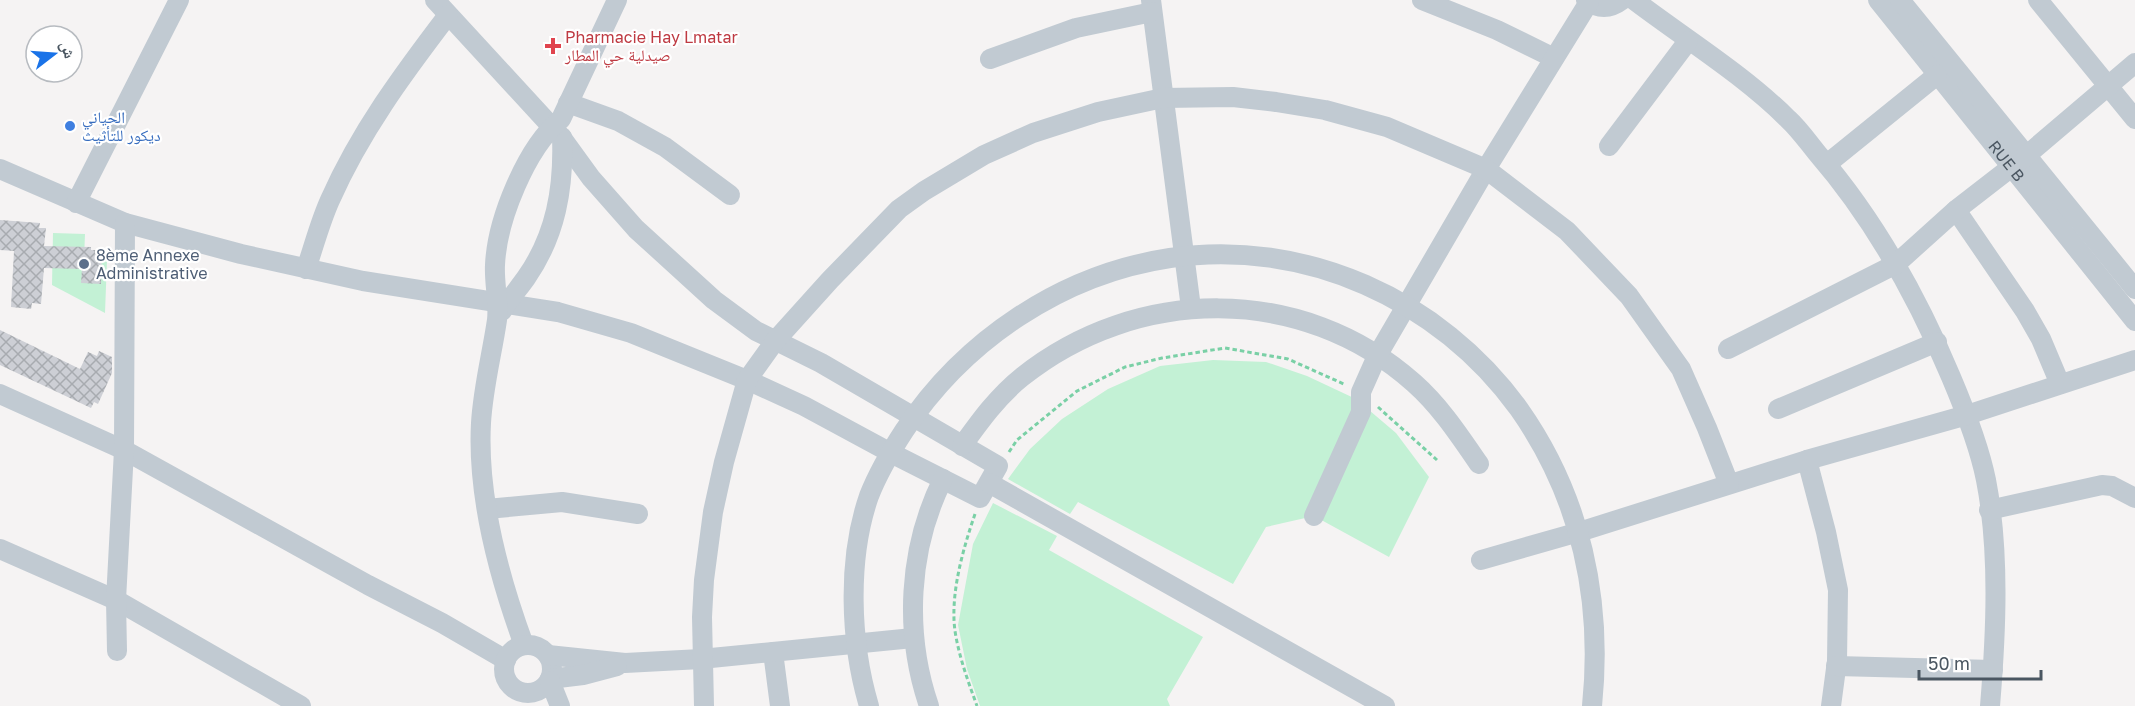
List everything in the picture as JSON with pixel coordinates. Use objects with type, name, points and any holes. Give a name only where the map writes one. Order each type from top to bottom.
[{"type":"street","points":[[76,203],[179,0]]},
{"type":"street","points":[[524,645],[502,577],[487,509],[481,465],[481,423],[486,372],[500,308],[495,263],[507,207],[541,140],[561,122],[617,0]]},
{"type":"street","points":[[1422,0],[1497,30],[1554,58]]},
{"type":"street","points":[[1314,516],[1361,412],[1361,392],[1377,356],[1486,169],[1588,1],[1605,7],[1622,0]]},
{"type":"street","points":[[1634,0],[1734,74],[1788,119],[1827,164],[1874,227],[1937,342],[1967,415],[1986,480],[1995,556],[1990,706]]},
{"type":"street","name":"RUE B","points":[[1878,0],[2135,321]]},
{"type":"street","name":"RUE B","points":[[1900,0],[2135,289]]},
{"type":"street","points":[[2038,0],[2135,119]]},
{"type":"street","points":[[990,59],[1076,28],[1151,6],[1191,308]]},
{"type":"street","points":[[306,269],[329,201],[360,138],[396,84],[442,7],[561,122],[611,201],[663,255],[733,316],[914,416],[962,446],[989,482],[1386,706]]},
{"type":"street","points":[[1609,146],[1688,40]]},
{"type":"street","points":[[1728,349],[1896,264],[1956,210],[2027,155],[2135,63]]},
{"type":"street","points":[[1827,164],[1937,75]]},
{"type":"street","points":[[704,706],[701,659],[704,580],[713,512],[724,462],[747,380],[775,341],[899,209],[924,190],[984,155],[1033,133],[1098,112],[1163,98],[1233,97],[1276,102],[1325,110],[1387,127],[1486,169],[1567,231],[1629,296],[1681,369],[1729,484]]},
{"type":"street","points":[[561,122],[618,121],[665,147],[730,195]]},
{"type":"street","points":[[500,308],[530,271],[553,225],[561,182],[561,122]]},
{"type":"street","points":[[0,169],[125,223],[306,269],[500,308],[558,312],[630,333],[747,380],[804,406],[943,479],[989,482]]},
{"type":"street","points":[[1956,210],[2025,311],[2041,339],[2060,384]]},
{"type":"street","points":[[117,651],[116,600],[124,450],[125,223]]},
{"type":"street","points":[[869,706],[856,645],[854,608],[857,551],[869,496],[891,453],[932,392],[975,349],[1011,321],[1042,302],[1092,279],[1144,263],[1184,256],[1248,254],[1300,262],[1357,280],[1406,304],[1457,341],[1496,380],[1513,401],[1534,431],[1558,474],[1579,532],[1590,582],[1594,623],[1592,706]]},
{"type":"street","points":[[962,446],[987,411],[1020,378],[1059,351],[1112,326],[1145,316],[1191,308],[1238,308],[1284,316],[1329,330],[1377,356],[1413,382],[1450,420],[1479,464]]},
{"type":"street","points":[[1778,409],[1937,342]]},
{"type":"street","points":[[1481,560],[1579,532],[1807,460],[1967,415],[2135,360]]},
{"type":"street","points":[[0,394],[124,450],[506,660]]},
{"type":"street","points":[[1807,460],[1838,590],[1836,666],[1831,706]]},
{"type":"street","points":[[930,706],[922,684],[914,638],[914,587],[921,539],[936,492],[943,479]]},
{"type":"street","points":[[1989,510],[2102,485],[2112,486],[2135,498]]},
{"type":"street","points":[[487,509],[562,502],[638,514]]},
{"type":"street","points":[[0,549],[116,600],[301,706]]},
{"type":"street","points":[[548,655],[625,663],[701,659],[914,638]]},
{"type":"street","points":[[560,706],[550,680],[552,663],[548,655],[533,645],[516,648],[506,660],[505,675],[513,688],[516,699],[538,691],[550,680],[605,670],[625,663]]},
{"type":"street","points":[[773,652],[780,706]]},
{"type":"street","points":[[1836,666],[1993,670]]},
{"type":"path","points":[[977,706],[964,671],[955,629],[962,553],[989,482],[1017,440],[1077,391],[1125,367],[1162,358],[1225,348],[1288,359],[1361,392],[1437,460]]},
{"type":"green space","points":[[53,233],[85,234],[84,259],[107,260],[105,313],[52,285]]},
{"type":"green space","points":[[1213,360],[1266,362],[1307,376],[1356,399],[1396,433],[1429,477],[1389,557],[1314,516],[1266,527],[1233,584],[1078,502],[1070,514],[1008,479],[1030,449],[1062,419],[1108,389],[1160,366]]},
{"type":"green space","points":[[993,503],[1057,536],[1049,550],[1203,637],[1167,699],[1170,706],[980,706],[967,669],[958,625],[973,544]]},
{"type":"building","points":[[0,220],[40,223],[39,228],[46,228],[44,246],[91,247],[91,250],[102,250],[101,284],[81,283],[82,269],[44,268],[41,304],[32,303],[31,309],[11,307],[14,251],[0,250]]},
{"type":"building","points":[[0,330],[80,369],[88,352],[97,356],[99,351],[112,357],[112,373],[98,404],[94,402],[91,408],[0,365]]},
{"type":"place","name":"Pharmacie Hay Lmatar صيدلية حي المطار","points":[[553,46]]},
{"type":"place","name":"الحياني ديكور للتأثيث","points":[[70,126]]},
{"type":"place","name":"8ème Annexe Administrative","points":[[84,264]]}]
